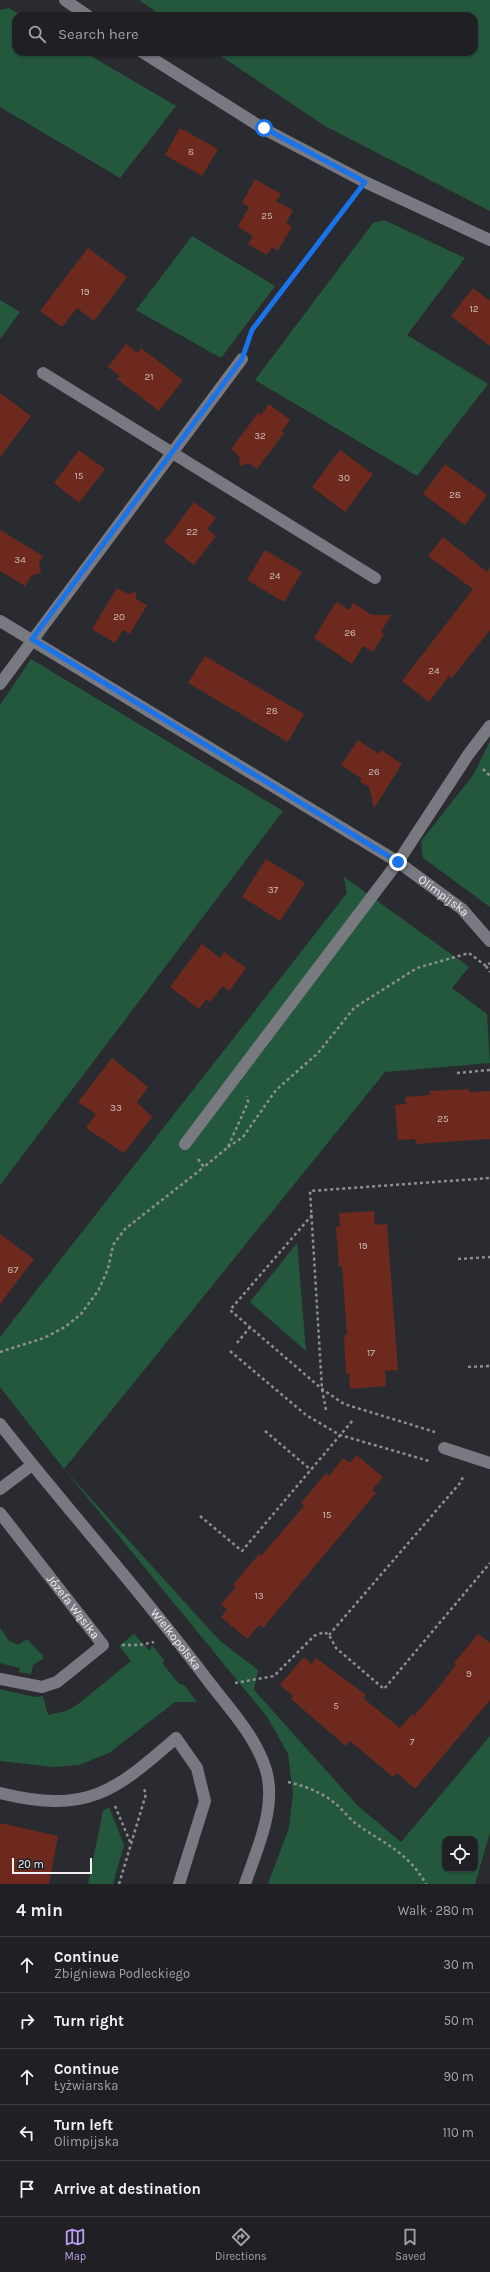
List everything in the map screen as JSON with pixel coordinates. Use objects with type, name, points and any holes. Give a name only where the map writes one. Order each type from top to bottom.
[{"type":"street","points":[[65,0],[82,12]]},
{"type":"street","points":[[148,56],[264,128],[365,182],[490,240]]},
{"type":"street","points":[[0,684],[32,639],[242,359]]},
{"type":"street","points":[[43,373],[375,578]]},
{"type":"street","name":"Olimpijska","points":[[0,622],[32,639],[398,862],[462,909],[490,941]]},
{"type":"street","points":[[185,1144],[398,862],[468,755],[490,726]]},
{"type":"street","name":"Wielkopolska","points":[[0,1424],[32,1465],[190,1655],[256,1745],[266,1771],[269,1801],[265,1824],[245,1884]]},
{"type":"street","points":[[444,1448],[490,1463]]},
{"type":"street","points":[[0,1489],[32,1465]]},
{"type":"street","name":"Józefa Wąsika","points":[[0,1513],[103,1645],[57,1682],[42,1687],[0,1679]]},
{"type":"street","points":[[0,1793],[28,1800],[67,1802],[96,1796],[136,1772],[176,1738],[197,1768],[205,1801],[179,1884]]},
{"type":"path","points":[[242,359],[252,330],[365,182]]},
{"type":"path","points":[[0,1352],[44,1338],[65,1327],[81,1314],[98,1291],[108,1269],[113,1245],[125,1228],[228,1147],[243,1137],[276,1090],[318,1053],[354,1008],[417,968],[469,953],[486,966],[490,972]]},
{"type":"path","points":[[486,966],[490,963]]},
{"type":"path","points":[[228,1147],[248,1102],[243,1068]]},
{"type":"path","points":[[457,1073],[490,1070]]},
{"type":"path","points":[[185,1144],[204,1167]]},
{"type":"path","points":[[326,1410],[322,1389],[310,1191],[490,1178]]},
{"type":"path","points":[[312,1215],[230,1310],[322,1389],[344,1404],[441,1434]]},
{"type":"path","points":[[458,1259],[490,1258]]},
{"type":"path","points":[[237,1343],[250,1327]]},
{"type":"path","points":[[230,1351],[306,1415],[340,1435],[435,1463]]},
{"type":"path","points":[[468,1367],[490,1366]]},
{"type":"path","points":[[200,1516],[242,1551],[353,1420]]},
{"type":"path","points":[[265,1431],[311,1470]]},
{"type":"path","points":[[329,1635],[460,1483],[464,1472],[471,1473]]},
{"type":"path","points":[[234,1683],[274,1676],[314,1636],[324,1632],[329,1635],[336,1648],[384,1689],[490,1563]]},
{"type":"path","points":[[140,1645],[156,1642]]},
{"type":"path","points":[[285,1781],[307,1787],[335,1803],[354,1822],[402,1854],[416,1867],[426,1884]]},
{"type":"path","points":[[119,1884],[146,1794],[143,1786]]},
{"type":"path","points":[[113,1803],[132,1844]]},
{"type":"green space","points":[[139,0],[490,0],[490,211],[325,126],[221,56],[478,56],[478,12],[156,12]]},
{"type":"green space","points":[[9,8],[16,12],[12,12],[12,56],[91,56],[176,106],[120,178],[0,107],[0,10]]},
{"type":"green space","points":[[384,220],[465,258],[407,335],[488,384],[417,476],[255,380],[373,223]]},
{"type":"green space","points":[[192,236],[275,286],[221,358],[136,310]]},
{"type":"green space","points":[[0,300],[20,312],[0,339]]},
{"type":"green space","points":[[31,659],[283,811],[0,1185],[0,705]]},
{"type":"green space","points":[[490,741],[490,907],[423,858],[421,841],[474,774]]},
{"type":"green space","points":[[344,877],[469,967],[452,988],[487,1014],[490,1063],[385,1072],[64,1469],[0,1387],[0,1337],[347,893]]},
{"type":"green space","points":[[297,1243],[306,1351],[250,1302]]},
{"type":"green space","points":[[64,1469],[219,1640],[258,1670],[254,1690],[358,1806],[401,1842],[490,1736],[490,1832],[475,1884],[268,1884],[289,1828],[293,1793],[288,1754],[268,1718]]},
{"type":"green space","points":[[0,1628],[9,1641],[18,1645],[27,1639],[42,1655],[44,1658],[33,1665],[31,1674],[19,1672],[20,1668],[0,1663]]},
{"type":"green space","points":[[134,1634],[150,1651],[152,1645],[164,1660],[163,1664],[179,1684],[184,1685],[197,1702],[175,1702],[109,1753],[79,1765],[53,1767],[0,1761],[0,1689],[35,1697],[43,1696],[48,1715],[66,1711],[77,1705],[131,1661],[119,1646]]},
{"type":"green space","points":[[109,1807],[124,1845],[113,1884],[88,1884],[103,1811]]},
{"type":"building","points":[[180,128],[218,149],[202,176],[165,155]]},
{"type":"building","points":[[255,179],[281,194],[276,201],[293,210],[286,223],[292,226],[278,251],[272,247],[267,255],[248,244],[253,236],[238,227],[249,207],[242,203]]},
{"type":"building","points":[[88,248],[127,277],[94,321],[77,308],[62,327],[40,311]]},
{"type":"building","points":[[473,288],[490,301],[490,346],[451,316]]},
{"type":"building","points":[[126,344],[138,353],[141,348],[183,380],[159,411],[117,379],[120,376],[108,367]]},
{"type":"building","points":[[0,393],[31,416],[0,457]]},
{"type":"building","points":[[269,404],[290,420],[282,431],[284,433],[257,469],[249,463],[240,466],[239,456],[231,449],[258,413],[261,415]]},
{"type":"building","points":[[79,450],[105,469],[79,503],[54,483]]},
{"type":"building","points":[[340,450],[373,474],[345,512],[312,487]]},
{"type":"building","points":[[445,464],[487,495],[465,525],[423,494]]},
{"type":"building","points":[[194,502],[216,518],[207,529],[216,536],[194,565],[164,542]]},
{"type":"building","points":[[0,530],[43,556],[39,563],[41,573],[31,576],[25,586],[0,571]]},
{"type":"building","points":[[443,537],[487,572],[490,567],[490,630],[452,678],[449,676],[429,702],[402,681],[473,589],[428,556]]},
{"type":"building","points":[[265,550],[302,572],[284,602],[247,580]]},
{"type":"building","points":[[117,588],[128,594],[136,592],[136,599],[147,605],[130,634],[123,630],[115,643],[92,629]]},
{"type":"building","points":[[336,602],[349,610],[353,603],[372,615],[391,615],[381,632],[384,634],[373,652],[363,646],[352,664],[314,638]]},
{"type":"building","points":[[205,656],[304,714],[288,742],[188,683]]},
{"type":"building","points":[[358,740],[379,754],[381,750],[402,764],[374,808],[369,787],[360,782],[362,779],[341,765]]},
{"type":"building","points":[[266,859],[305,883],[280,921],[242,897]]},
{"type":"building","points":[[202,944],[220,958],[224,952],[246,968],[229,991],[223,986],[210,1002],[206,999],[199,1009],[170,987]]},
{"type":"building","points":[[112,1058],[148,1087],[137,1102],[152,1117],[124,1153],[86,1128],[96,1114],[78,1102]]},
{"type":"building","points":[[469,1089],[469,1092],[490,1091],[490,1139],[416,1144],[415,1139],[398,1140],[395,1105],[406,1104],[405,1097],[430,1095],[430,1091]]},
{"type":"building","points":[[374,1211],[375,1225],[387,1224],[398,1370],[385,1371],[386,1386],[350,1389],[349,1374],[346,1374],[344,1335],[347,1335],[342,1266],[339,1266],[336,1227],[340,1226],[339,1213]]},
{"type":"building","points":[[0,1234],[34,1259],[0,1304]]},
{"type":"building","points":[[356,1455],[383,1477],[372,1490],[376,1493],[263,1628],[259,1625],[247,1639],[221,1617],[227,1610],[221,1604],[236,1587],[233,1585],[259,1554],[261,1556],[304,1506],[301,1503],[326,1473],[329,1476],[343,1458],[350,1463]]},
{"type":"building","points":[[478,1634],[490,1643],[490,1700],[415,1789],[397,1773],[393,1777],[350,1741],[346,1746],[291,1699],[293,1696],[280,1685],[304,1657],[312,1664],[316,1658],[366,1695],[363,1698],[400,1728],[412,1714],[414,1716],[438,1688],[456,1665],[454,1663]]},
{"type":"building","points":[[0,1823],[58,1836],[49,1884],[0,1884]]},
{"type":"route","points":[[264,128],[365,182],[252,330],[242,359],[32,639],[398,862]]}]
